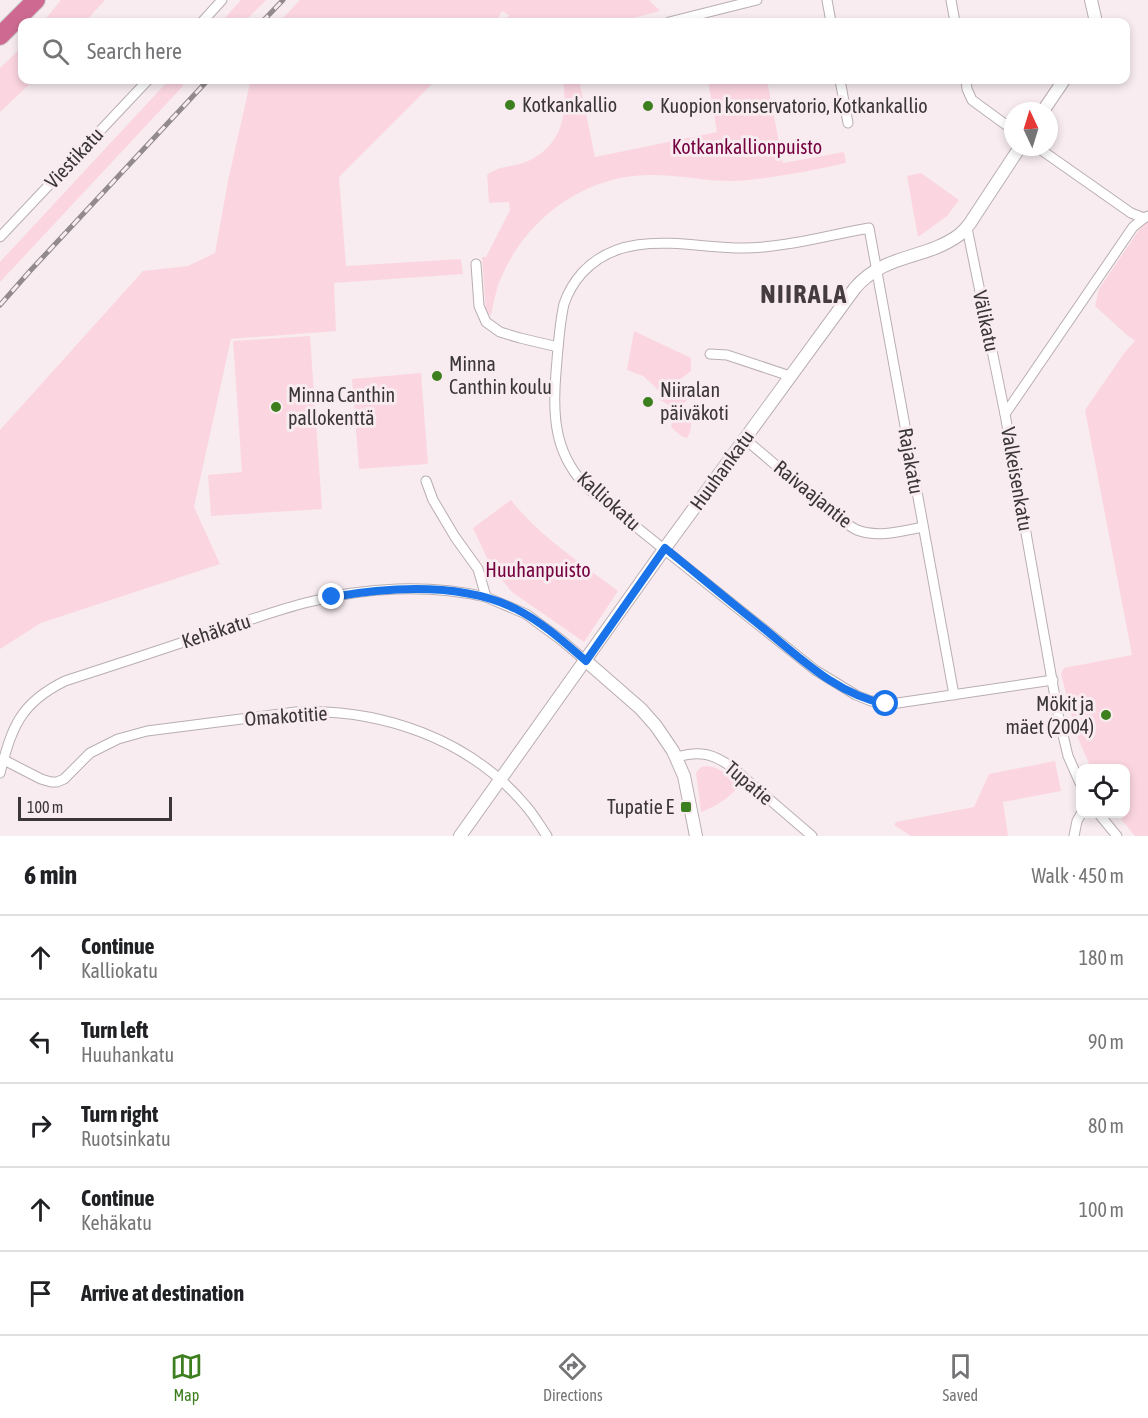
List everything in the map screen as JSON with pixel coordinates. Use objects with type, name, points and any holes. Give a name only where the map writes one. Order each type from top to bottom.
[{"type":"highway","points":[[0,36],[36,0]]},
{"type":"street","points":[[206,18],[222,0]]},
{"type":"street","points":[[685,18],[757,0]]},
{"type":"street","points":[[827,0],[830,18]]},
{"type":"street","points":[[951,0],[954,18]]},
{"type":"street","points":[[1091,0],[1095,18]]},
{"type":"street","name":"Viestikatu","points":[[0,237],[144,84]]},
{"type":"street","points":[[841,84],[848,123]]},
{"type":"street","points":[[967,84],[972,100],[1004,123]]},
{"type":"street","points":[[1049,102],[1061,84]]},
{"type":"street","name":"Huuhankatu","points":[[460,836],[665,548],[855,288],[876,269],[889,262],[937,247],[967,228],[1014,156]]},
{"type":"street","points":[[1050,156],[1131,213],[1146,217]]},
{"type":"street","name":"Valkeisenkatu","points":[[1076,774],[1068,756],[1058,714],[1005,414],[1133,227],[1146,217]]},
{"type":"street","name":"Rajakatu","points":[[869,228],[954,695]]},
{"type":"street","name":"Kalliokatu","points":[[869,228],[791,243],[745,248],[637,244],[614,251],[594,261],[572,287],[564,306],[555,391],[555,424],[560,445],[570,464],[590,490],[815,670],[856,695],[891,704],[1053,680]]},
{"type":"street","name":"Välikatu","points":[[967,228],[1005,414]]},
{"type":"street","points":[[476,264],[479,306],[486,322],[500,332],[558,347]]},
{"type":"street","points":[[710,354],[727,355],[790,376]]},
{"type":"street","name":"Raivaajantie","points":[[746,439],[840,520],[856,530],[890,533],[923,527]]},
{"type":"street","points":[[426,481],[439,510],[478,569],[486,597]]},
{"type":"street","name":"Kehäkatu","points":[[0,773],[13,731],[22,713],[40,695],[65,681],[307,602],[357,592],[406,589],[486,597],[526,614],[586,661]]},
{"type":"street","points":[[586,661],[641,709],[656,726],[677,758],[684,776],[696,836]]},
{"type":"street","name":"Omakotitie","points":[[3,760],[40,779],[57,782],[90,753],[118,739],[147,731],[273,714],[319,711],[363,715],[425,733],[464,752],[500,779],[527,806],[547,836]]},
{"type":"street","name":"Tupatie","points":[[677,758],[699,754],[720,759],[812,836]]},
{"type":"street","points":[[1074,836],[1078,818]]},
{"type":"street","points":[[1103,818],[1117,836]]},
{"type":"green space","points":[[61,0],[105,0],[89,18],[46,18]]},
{"type":"green space","points":[[241,0],[266,0],[248,18],[225,18]]},
{"type":"green space","points":[[300,0],[649,0],[660,11],[634,18],[507,18],[509,15],[502,11],[498,18],[283,18]]},
{"type":"green space","points":[[18,51],[18,84],[30,84],[0,112],[0,68]]},
{"type":"green space","points":[[165,84],[182,84],[183,86],[0,282],[0,262]]},
{"type":"green space","points":[[250,84],[432,84],[339,177],[346,266],[461,259],[463,274],[334,283],[336,331],[231,339],[194,507],[220,564],[41,623],[0,649],[0,430],[143,271],[188,266],[215,253]]},
{"type":"green space","name":"Kotkankallionpuisto","points":[[563,84],[580,84],[595,157],[717,132],[709,84],[768,84],[783,163],[844,152],[846,163],[776,177],[747,180],[647,175],[601,183],[560,204],[526,236],[500,281],[491,315],[486,313],[482,257],[486,257],[510,210],[509,202],[489,203],[487,175],[501,168],[526,162],[548,147],[560,128]]},
{"type":"green space","points":[[921,173],[959,200],[947,216],[918,237],[907,176]]},
{"type":"green space","points":[[1148,222],[1148,836],[1135,836],[1120,818],[1130,818],[1130,764],[1089,764],[1077,736],[1061,674],[1064,668],[1132,655],[1085,410],[1135,341],[1095,306],[1099,289],[1143,224]]},
{"type":"green space","points":[[634,331],[691,358],[691,371],[674,384],[690,396],[683,405],[691,421],[691,429],[687,438],[671,427],[672,410],[659,400],[663,394],[643,376],[627,370]]},
{"type":"green space","name":"Minna Canthin pallokenttä","points":[[310,336],[322,509],[211,516],[208,475],[242,472],[233,341]]},
{"type":"green space","points":[[421,373],[428,464],[359,469],[352,379]]},
{"type":"green space","name":"Huuhanpuisto","points":[[511,500],[548,538],[618,591],[584,642],[512,592],[491,567],[473,528]]},
{"type":"green space","points":[[1055,761],[1061,791],[1003,802],[1008,836],[911,836],[894,825],[896,822],[974,807],[989,774]]},
{"type":"green space","points":[[701,767],[720,770],[740,785],[722,801],[701,812],[696,773]]},
{"type":"railway","points":[[266,18],[283,0]]},
{"type":"railway","points":[[0,305],[204,84]]},
{"type":"place","name":"Kotkankallio","points":[[510,105]]},
{"type":"place","name":"Kuopion konservatorio, Kotkankallio","points":[[648,106]]},
{"type":"place","name":"Minna Canthin koulu","points":[[437,376]]},
{"type":"place","name":"Niiralan päiväkoti","points":[[648,402]]},
{"type":"place","name":"Minna Canthin pallokenttä","points":[[276,407]]},
{"type":"place","name":"Mökit ja mäet (2004)","points":[[1106,715]]},
{"type":"place","name":"Tupatie E","points":[[686,807]]},
{"type":"district","name":"NIIRALA","points":[[804,294]]},
{"type":"route","points":[[332,597],[357,592],[425,589],[486,597],[526,614],[586,661],[665,548],[815,670],[856,695],[886,704]]}]
